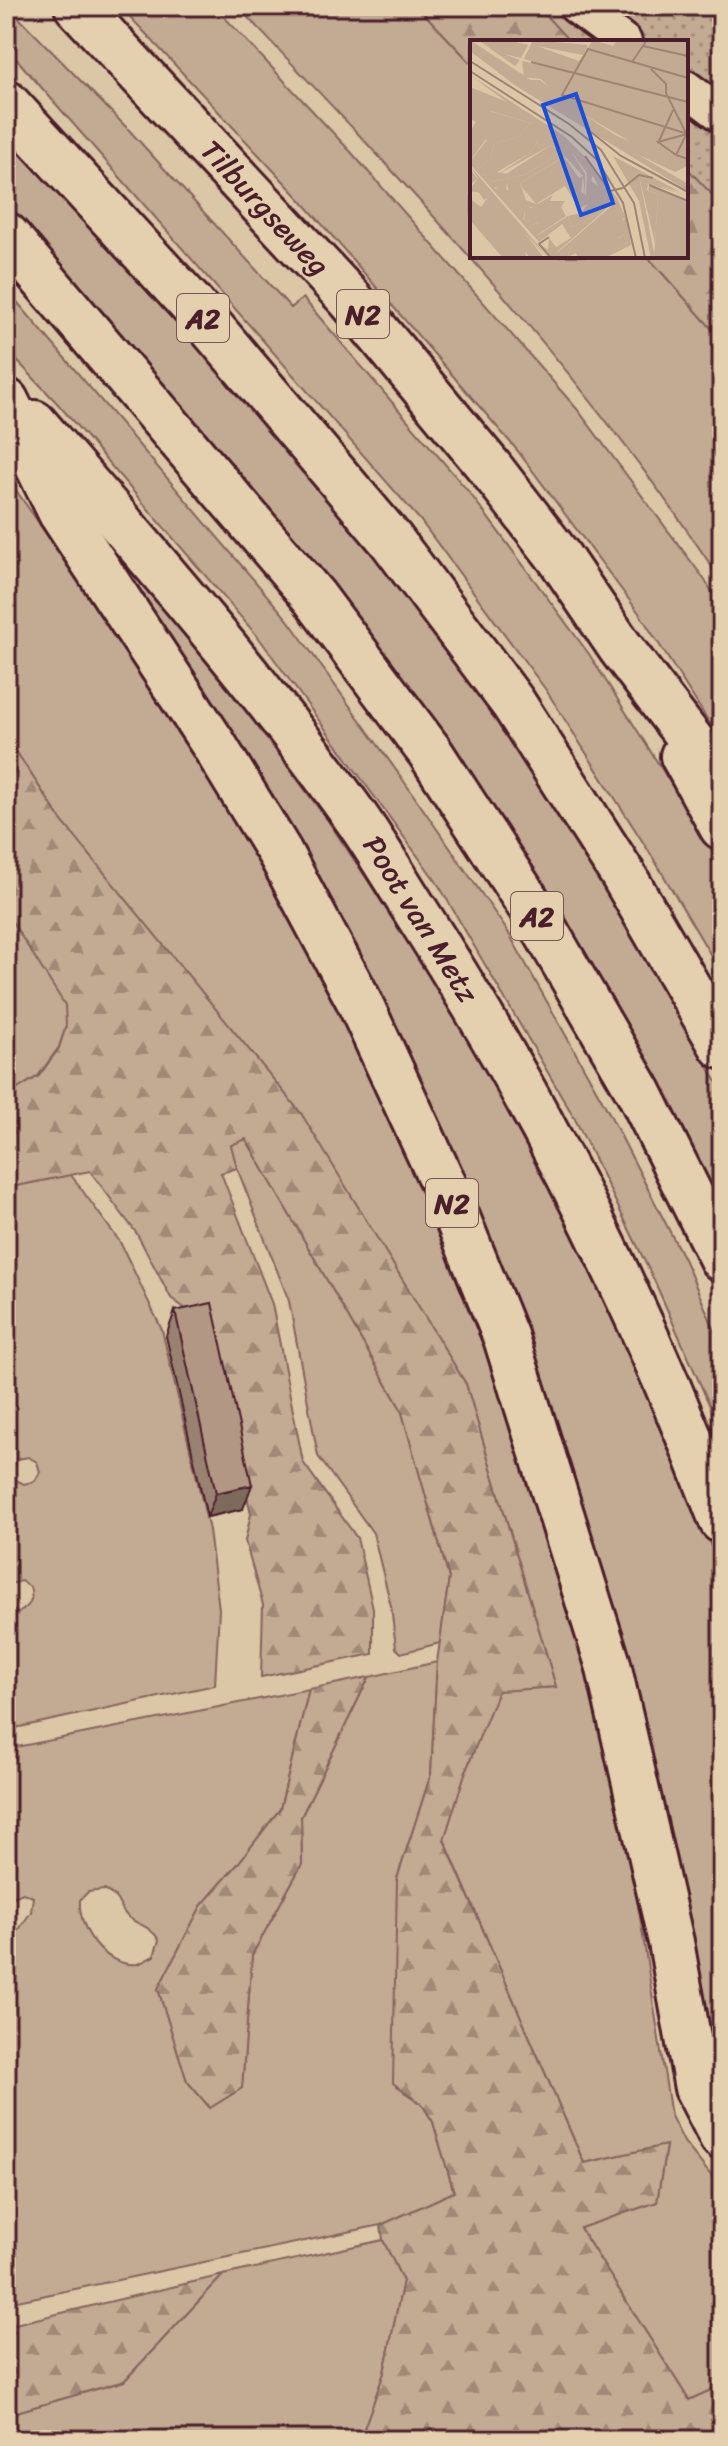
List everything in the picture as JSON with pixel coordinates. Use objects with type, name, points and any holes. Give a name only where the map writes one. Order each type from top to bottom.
[{"type":"highway","name":"Tilburgseweg","points":[[77,6],[360,311],[491,469],[559,557],[620,647]]},
{"type":"highway","name":"A2","points":[[6,103],[193,306],[391,540],[513,703],[622,873],[722,1046]]},
{"type":"highway","name":"A2","points":[[6,235],[314,597],[430,752],[538,918],[639,1092],[722,1259]]},
{"type":"highway","name":"Poot van Metz","points":[[6,391],[232,656],[357,819],[462,983],[555,1147],[632,1307],[722,1521]]},
{"type":"highway","name":"N2","points":[[6,401],[61,513],[214,745],[280,853],[358,999],[443,1183],[506,1338],[608,1664],[671,1942],[697,2088],[722,2137]]},
{"type":"highway","name":"N2","points":[[620,647],[722,781]]},
{"type":"highway","name":"N2","points":[[620,647],[722,827]]},
{"type":"street","points":[[576,6],[621,40]]},
{"type":"street","points":[[688,90],[722,115]]},
{"type":"green space","points":[[120,6],[214,6],[351,152],[577,409],[722,607],[722,742],[639,613],[517,450],[301,200]]},
{"type":"green space","points":[[237,6],[417,6],[470,62],[470,257]]},
{"type":"green space","points":[[417,6],[564,6],[607,40],[470,40],[470,62]]},
{"type":"green space","points":[[537,6],[722,6],[722,205],[688,169],[688,40],[568,40]]},
{"type":"green space","points":[[17,16],[129,130],[291,308],[303,298],[469,492],[589,654],[722,869],[722,974],[655,861],[546,690],[420,520],[6,47],[6,26]]},
{"type":"green space","points":[[688,100],[722,125],[722,340],[649,258],[688,258]]},
{"type":"green space","points":[[6,132],[179,320],[374,554],[495,716],[604,884],[722,1091],[722,1215],[595,972],[524,854],[447,741],[255,496],[135,352],[6,208]]},
{"type":"green space","points":[[471,258],[649,258],[722,340],[722,582],[613,429]]},
{"type":"green space","points":[[6,289],[288,620],[508,932],[607,1109],[685,1261],[722,1347],[722,1433],[654,1280],[575,1119],[438,884],[259,638],[58,404],[6,349]]},
{"type":"green space","points":[[20,431],[217,671],[328,821],[422,961],[528,1141],[607,1299],[676,1454],[722,1576],[722,2091],[676,1896],[460,1176]]},
{"type":"green space","points":[[6,476],[199,752],[264,860],[339,1006],[426,1190],[490,1347],[587,1670],[638,1904],[671,2116],[684,2142],[722,2189],[722,2385],[689,2400],[580,2228],[657,2202],[666,2146],[584,2163],[444,1839],[465,1773],[498,1690],[556,1687],[466,1384],[61,820],[6,736]]},
{"type":"green space","points":[[6,736],[61,820],[301,1113],[466,1384],[556,1687],[498,1691],[465,1773],[444,1840],[584,2163],[666,2145],[657,2202],[580,2228],[689,2400],[722,2385],[722,2437],[716,2440],[360,2440],[384,2373],[403,2281],[383,2240],[381,2225],[454,2192],[433,2122],[422,2104],[393,2083],[397,1879],[431,1774],[437,1662],[449,1578],[401,1409],[246,1139],[231,1145],[237,1168],[221,1173],[272,1304],[303,1462],[357,1538],[373,1608],[373,1654],[261,1677],[263,1605],[245,1541],[251,1514],[210,1327],[171,1298],[137,1234],[90,1171],[6,1188],[6,1096],[39,1076],[59,1048],[66,1026],[65,1005],[6,912]]},
{"type":"green space","points":[[6,912],[66,1005],[66,1026],[59,1047],[38,1076],[6,1096]]},
{"type":"green space","points":[[246,1139],[401,1409],[449,1578],[440,1643],[401,1653],[396,1648],[391,1606],[373,1533],[318,1456],[289,1301],[230,1145]]},
{"type":"green space","points":[[71,1175],[120,1242],[162,1330],[209,1530],[219,1609],[215,1685],[6,1730],[6,1606],[18,1613],[28,1605],[32,1596],[30,1587],[21,1581],[10,1584],[6,1591],[6,1188]],"holes":[[[28,1457],[37,1462],[40,1472],[35,1481],[24,1484],[14,1479],[12,1469],[18,1459]]]},
{"type":"green space","points":[[437,1662],[431,1774],[397,1879],[404,2092],[422,2104],[433,2122],[454,2192],[381,2225],[8,2303],[6,1974],[13,1958],[13,1938],[31,1912],[33,1897],[23,1893],[6,1900],[6,1749],[309,1689],[280,1809],[201,1906],[158,1989],[187,2081],[210,2108],[242,2088],[252,1955],[302,1864],[301,1817],[369,1677]],"holes":[[[104,1890],[116,1898],[126,1915],[159,1940],[154,1956],[137,1964],[125,1963],[104,1953],[95,1944],[83,1923],[80,1900],[88,1892]]]},
{"type":"green space","points":[[369,1677],[301,1817],[302,1864],[252,1955],[242,2088],[210,2108],[187,2081],[158,1989],[201,1906],[280,1809],[309,1689]]},
{"type":"green space","points":[[383,2240],[403,2281],[384,2373],[360,2440],[6,2440],[6,2411],[13,2413],[124,2381],[223,2275]]},
{"type":"green space","points":[[223,2275],[124,2381],[13,2413],[6,2411],[6,2326]]},
{"type":"building","points":[[212,1303],[252,1485],[216,1493],[175,1311]]}]
